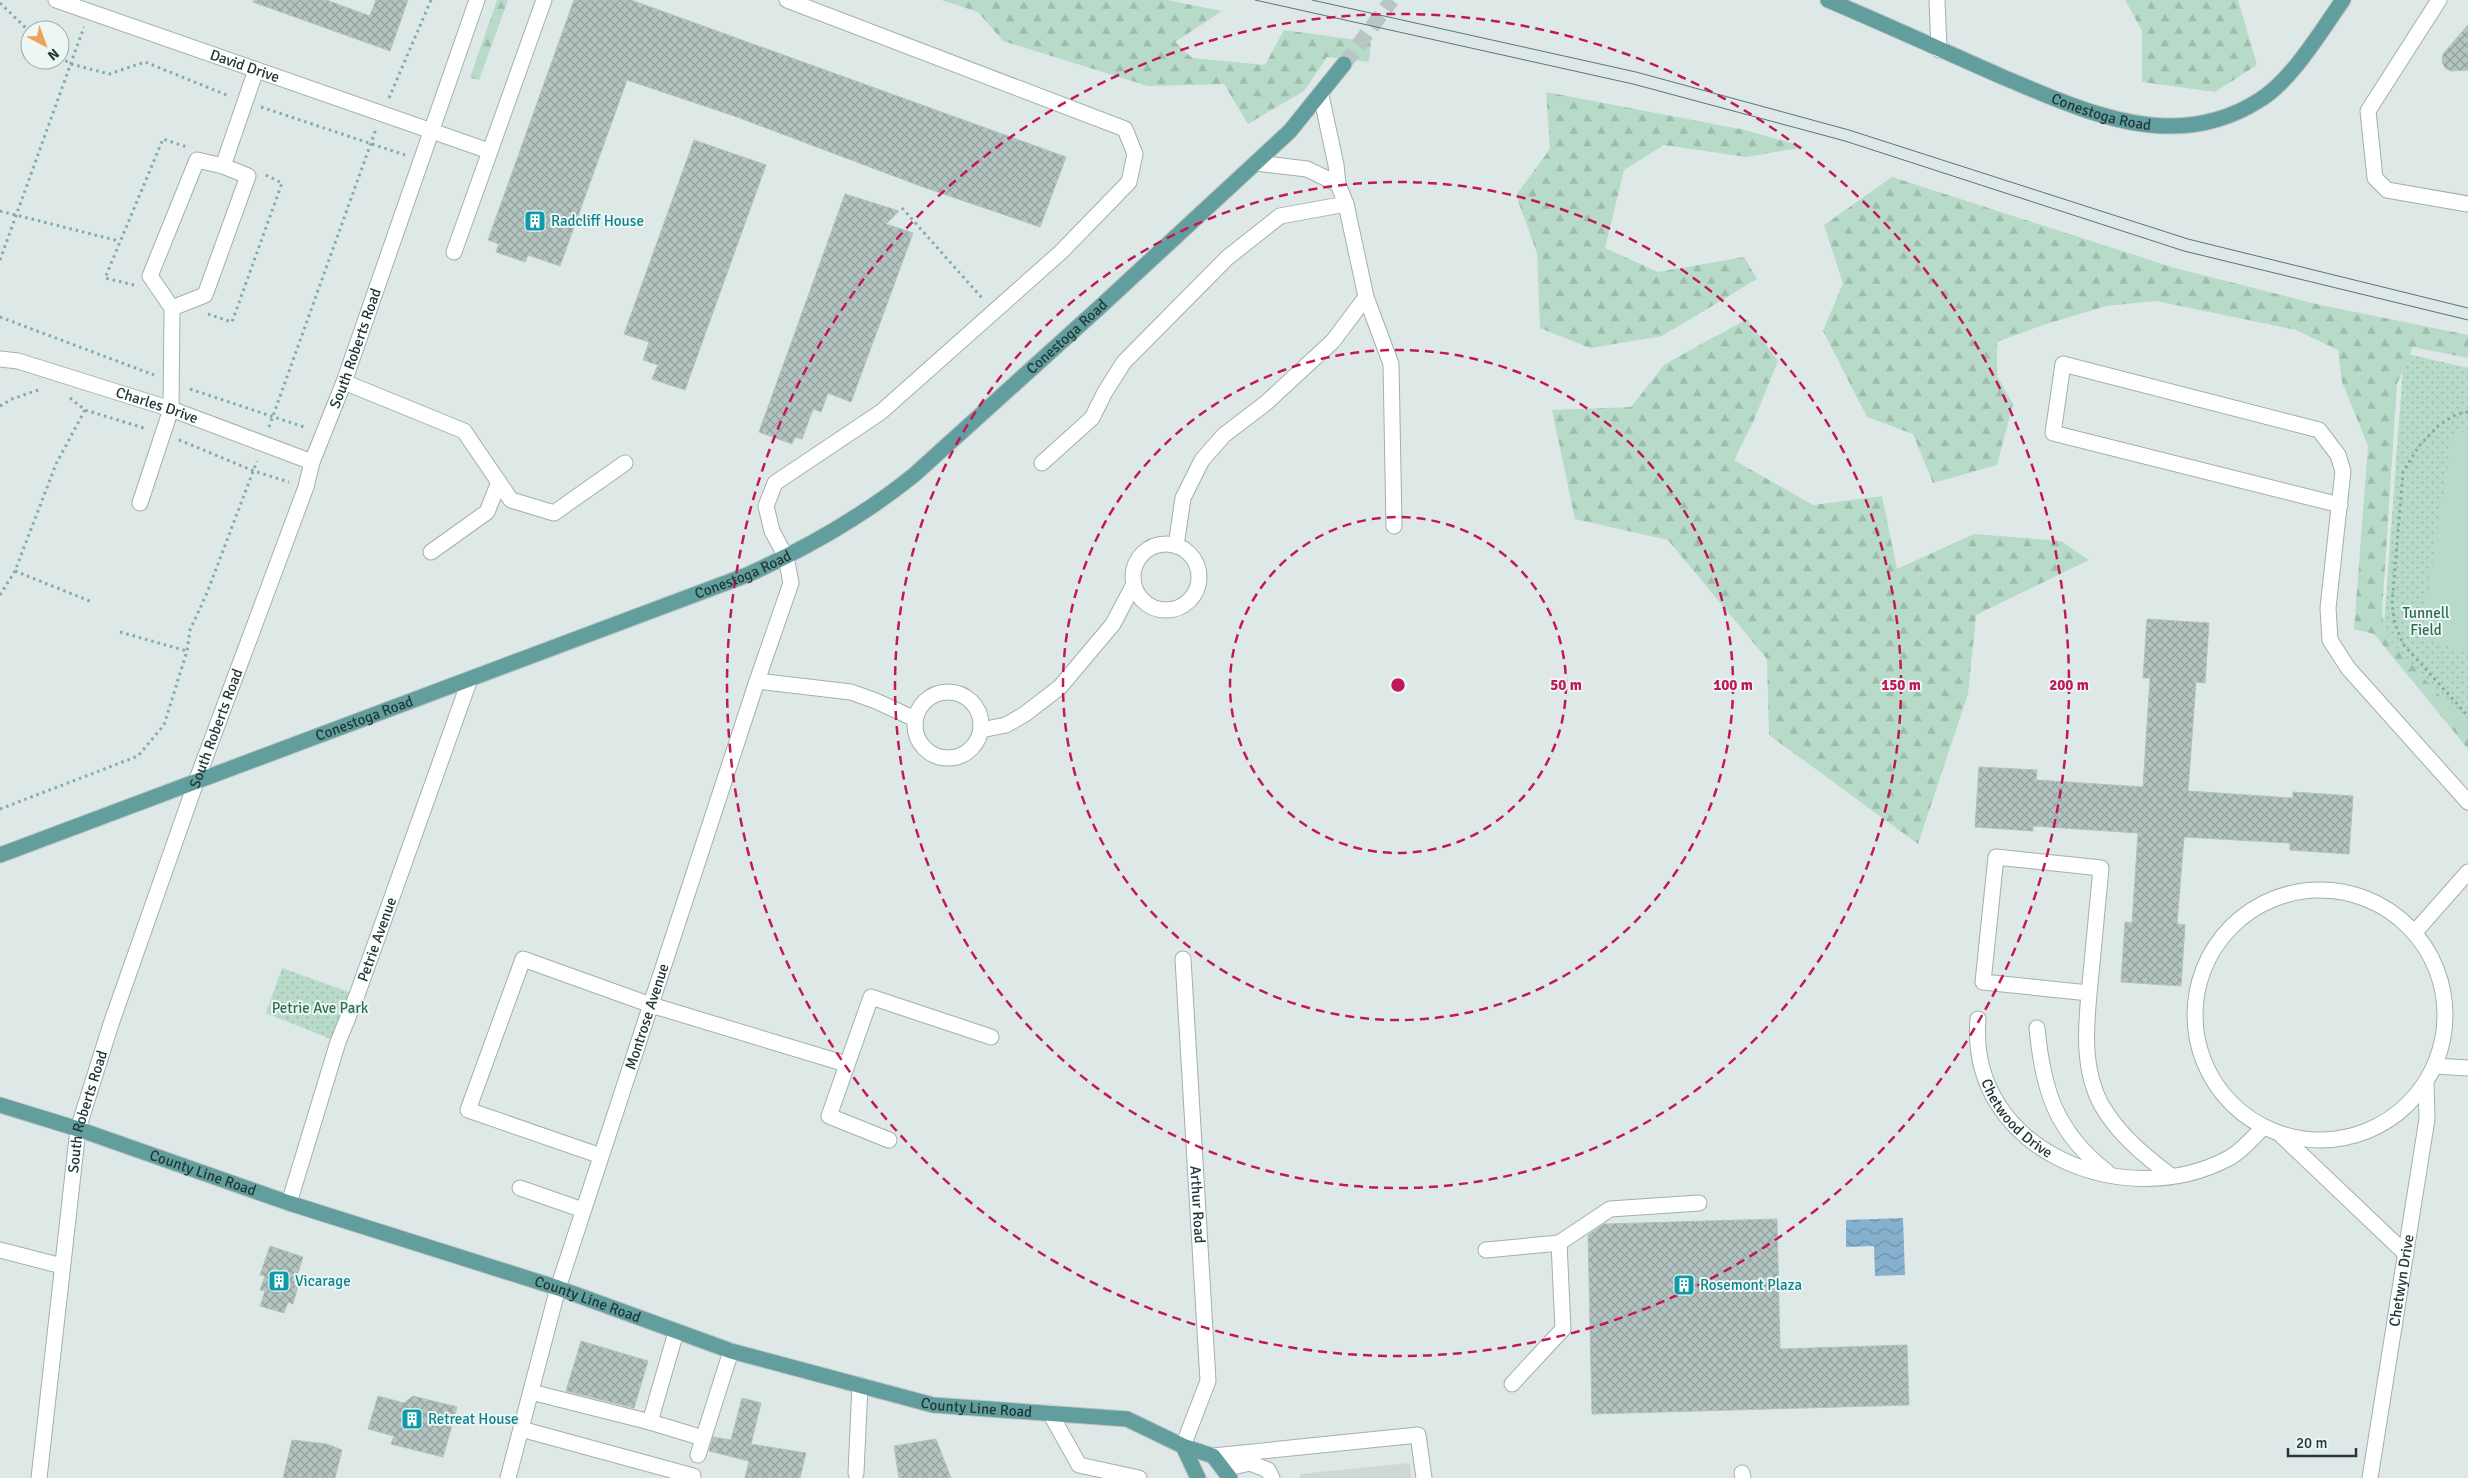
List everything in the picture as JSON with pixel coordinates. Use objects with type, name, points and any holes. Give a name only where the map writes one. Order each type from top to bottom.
[{"type":"main road","name":"Conestoga Road","points":[[1828,0],[1939,50],[2084,109],[2131,121],[2171,126],[2207,122],[2236,114],[2260,100],[2277,86],[2309,49],[2343,0]]},
{"type":"main road","name":"Conestoga Road","points":[[0,855],[747,575],[827,536],[874,506],[914,475],[1256,163],[1290,131],[1321,95],[1344,64]]},
{"type":"main road","name":"County Line Road","points":[[0,1105],[78,1129],[289,1203],[558,1288],[730,1351],[933,1405],[1127,1419],[1183,1446],[1213,1456]]},
{"type":"main road","points":[[1183,1446],[1198,1478]]},
{"type":"main road","points":[[1213,1456],[1227,1473]]},
{"type":"street","name":"South Roberts Road","points":[[38,1478],[78,1129],[111,1024],[196,782],[306,487],[312,462],[344,382],[478,0]]},
{"type":"street","points":[[454,252],[544,0]]},
{"type":"street","name":"Montrose Avenue","points":[[508,1478],[558,1288],[757,681],[791,583],[786,557],[772,531],[766,506],[775,483],[881,412],[1061,252],[1129,182],[1135,154],[1126,129],[787,0]]},
{"type":"street","points":[[1937,0],[1939,50]]},
{"type":"street","points":[[2439,0],[2368,111],[2375,178],[2387,190],[2468,204]]},
{"type":"street","name":"David Drive","points":[[63,1],[489,151]]},
{"type":"street","points":[[223,166],[256,70]]},
{"type":"street","points":[[1321,95],[1336,165],[1338,184],[1346,204],[1366,297],[1391,364],[1394,526]]},
{"type":"street","points":[[140,503],[171,410],[172,308],[150,276],[197,160],[223,166],[248,176],[205,295],[172,308]]},
{"type":"street","points":[[1256,163],[1307,169],[1338,184]]},
{"type":"street","points":[[1042,463],[1092,418],[1124,362],[1227,258],[1280,216],[1346,204]]},
{"type":"street","points":[[1176,546],[1183,498],[1202,460],[1224,435],[1266,403],[1333,341],[1366,297]]},
{"type":"street","name":"Charles Drive","points":[[0,359],[18,361],[171,410],[312,462]]},
{"type":"street","points":[[2340,505],[2053,433],[2063,364],[2319,430],[2338,455],[2343,471],[2340,505],[2328,608],[2330,640],[2348,668],[2468,802]]},
{"type":"street","points":[[344,382],[464,431],[511,500],[554,513],[625,463]]},
{"type":"street","points":[[431,552],[487,512],[499,482]]},
{"type":"street","points":[[1170,543],[1183,547],[1193,556],[1199,568],[1200,581],[1196,593],[1187,603],[1175,609],[1162,610],[1149,606],[1139,598],[1133,586],[1132,572],[1136,560],[1145,550],[1157,544],[1170,543]]},
{"type":"street","points":[[981,730],[1006,725],[1025,714],[1060,687],[1113,624],[1133,586]]},
{"type":"street","name":"Petrie Avenue","points":[[289,1203],[338,1042],[357,995],[470,679]]},
{"type":"street","points":[[757,681],[851,692],[876,701],[915,720]]},
{"type":"street","points":[[954,691],[966,696],[976,705],[981,717],[981,730],[977,742],[968,752],[956,757],[943,758],[930,753],[921,744],[915,732],[915,720],[919,707],[928,697],[940,692],[954,691]]},
{"type":"street","points":[[2090,994],[1983,982],[1996,857],[2101,868],[2090,994],[2086,1031],[2093,1081],[2101,1105],[2138,1151],[2171,1176]]},
{"type":"street","points":[[2416,932],[2468,872]]},
{"type":"street","points":[[2339,890],[2381,904],[2416,932],[2435,962],[2445,996],[2445,1032],[2435,1066],[2426,1083],[2405,1108],[2378,1127],[2347,1138],[2315,1141],[2282,1136],[2263,1128],[2227,1101],[2204,1064],[2194,1021],[2200,977],[2220,938],[2254,908],[2295,892],[2304,891],[2339,890]]},
{"type":"street","points":[[601,1156],[468,1110],[523,959],[651,1005],[846,1064]]},
{"type":"street","name":"Arthur Road","points":[[1183,959],[1208,1381],[1183,1446]]},
{"type":"street","points":[[889,1140],[829,1116],[871,997],[991,1037]]},
{"type":"street","name":"Chetwood Drive","points":[[1978,1020],[1976,1042],[1993,1098],[2008,1119],[2030,1142],[2066,1163],[2110,1175],[2141,1180],[2188,1173],[2230,1158],[2263,1128]]},
{"type":"street","name":"Chetwood Drive","points":[[2036,1028],[2038,1047],[2050,1097],[2063,1127],[2084,1154],[2110,1175]]},
{"type":"street","points":[[2435,1066],[2468,1068]]},
{"type":"street","name":"Chetwyn Drive","points":[[2370,1478],[2427,1119],[2426,1083]]},
{"type":"street","points":[[2282,1136],[2406,1254]]},
{"type":"street","points":[[520,1188],[583,1210]]},
{"type":"street","points":[[1486,1250],[1559,1243],[1610,1208],[1699,1203]]},
{"type":"street","points":[[1512,1384],[1563,1329],[1559,1243]]},
{"type":"street","points":[[0,1250],[62,1266]]},
{"type":"street","points":[[650,1422],[676,1332]]},
{"type":"street","points":[[698,1455],[730,1351]]},
{"type":"street","points":[[856,1476],[860,1385]]},
{"type":"street","points":[[531,1392],[650,1422],[703,1438]]},
{"type":"street","points":[[1050,1413],[1079,1464],[1139,1478]]},
{"type":"street","points":[[521,1429],[693,1476],[693,1478]]},
{"type":"street","points":[[1213,1456],[1418,1435],[1424,1478]]},
{"type":"street","points":[[1227,1473],[1250,1463],[1268,1470],[1272,1478]]},
{"type":"path","points":[[0,4],[20,23]]},
{"type":"path","points":[[0,260],[90,10]]},
{"type":"path","points":[[71,64],[108,74],[145,62],[230,96],[229,104]]},
{"type":"path","points":[[253,104],[422,161]]},
{"type":"path","points":[[136,286],[105,278],[119,241],[163,139],[190,148]]},
{"type":"path","points":[[203,312],[232,322],[282,183],[258,172]]},
{"type":"path","points":[[902,208],[995,311]]},
{"type":"path","points":[[0,211],[119,241]]},
{"type":"path","points":[[0,317],[151,374],[170,379],[189,389],[324,434]]},
{"type":"path","points":[[151,374],[152,366]]},
{"type":"path","points":[[188,380],[189,389]]},
{"type":"path","points":[[0,595],[15,571],[56,464],[85,410]]},
{"type":"path","points":[[2468,412],[2457,414],[2439,425],[2419,446],[2403,472],[2392,604],[2395,624],[2403,644],[2468,716]]},
{"type":"path","points":[[15,571],[92,602]]},
{"type":"path","points":[[0,585],[5,588]]},
{"type":"path","points":[[120,632],[187,651]]},
{"type":"shaded area","points":[[1410,1463],[1411,1478],[1300,1478],[1300,1474]]},
{"type":"green space","points":[[497,0],[508,0],[479,80],[470,78]]},
{"type":"green space","points":[[941,0],[1167,0],[1222,11],[1175,42],[1192,58],[1265,65],[1284,30],[1371,42],[1369,62],[1327,57],[1304,91],[1248,124],[1224,84],[1148,86],[1003,41],[978,12]]},
{"type":"green space","points":[[2125,0],[2238,0],[2257,65],[2215,92],[2142,82],[2142,31]]},
{"type":"green space","points":[[1546,92],[1745,130],[1805,147],[1746,157],[1664,145],[1624,170],[1605,248],[1658,272],[1744,257],[1757,279],[1662,336],[1590,348],[1540,328],[1537,253],[1516,195],[1550,149]]},
{"type":"green space","points":[[1892,177],[2175,268],[2316,304],[2468,335],[2468,358],[2413,347],[2397,384],[2382,612],[2386,635],[2468,728],[2468,749],[2374,634],[2354,629],[2368,446],[2342,382],[2338,350],[2296,330],[2156,301],[2106,306],[2043,325],[1997,342],[1997,376],[2013,404],[1997,465],[1933,483],[1913,434],[1867,417],[1823,331],[1843,283],[1824,225]]},
{"type":"green space","points":[[1747,319],[1778,361],[1754,420],[1734,460],[1813,505],[1882,496],[1897,569],[1974,534],[2061,541],[2089,560],[1976,615],[1968,694],[1918,844],[1769,735],[1767,659],[1668,540],[1575,519],[1552,410],[1631,407],[1665,364]]},
{"type":"green space","name":"Tunnell Field","points":[[2404,353],[2468,368],[2468,739],[2383,640]]},
{"type":"green space","points":[[2468,430],[2468,652],[2421,638],[2452,439]]},
{"type":"green space","name":"Petrie Ave Park","points":[[282,968],[357,995],[338,1042],[266,1013]]},
{"type":"water","points":[[1903,1218],[1905,1275],[1875,1276],[1874,1246],[1846,1247],[1846,1220]]},
{"type":"building","points":[[254,0],[326,0],[370,16],[376,0],[408,0],[390,51],[253,2]]},
{"type":"building","points":[[574,0],[631,0],[1066,157],[1040,227],[923,187],[737,117],[627,80],[560,266],[528,255],[525,262],[496,252],[499,244],[488,240]]},
{"type":"building","points":[[2468,25],[2468,70],[2451,71],[2445,68],[2442,62],[2443,54]]},
{"type":"building","points":[[694,140],[766,165],[685,390],[652,379],[658,365],[643,360],[649,342],[624,334]]},
{"type":"building","points":[[845,194],[899,211],[886,224],[913,233],[851,402],[828,393],[821,412],[813,409],[802,439],[795,437],[792,444],[759,432]]},
{"type":"building","points":[[2147,619],[2209,623],[2205,683],[2196,682],[2188,791],[2293,798],[2293,792],[2353,796],[2349,854],[2290,850],[2290,843],[2184,837],[2177,924],[2185,925],[2181,986],[2121,982],[2125,922],[2132,923],[2138,833],[2033,826],[2033,831],[1975,827],[1979,767],[2037,770],[2036,780],[2143,787],[2150,678],[2143,678]]},
{"type":"building","name":"Rosemont Plaza","points":[[1777,1219],[1780,1349],[1907,1345],[1909,1405],[1592,1414],[1588,1235],[1604,1224]]},
{"type":"building","name":"Vicarage","points":[[270,1246],[303,1257],[294,1285],[298,1286],[293,1304],[288,1302],[284,1313],[260,1306],[265,1291],[260,1290],[265,1276],[260,1275]]},
{"type":"building","points":[[581,1341],[648,1361],[634,1408],[566,1391]]},
{"type":"building","name":"Retreat House","points":[[378,1396],[404,1403],[413,1396],[457,1407],[443,1457],[391,1444],[394,1436],[368,1429]]},
{"type":"building","points":[[742,1398],[761,1403],[751,1444],[806,1453],[800,1478],[745,1478],[749,1461],[709,1451],[713,1437],[731,1440]]},
{"type":"building","points":[[936,1439],[951,1478],[899,1478],[894,1446]]},
{"type":"building","points":[[292,1440],[327,1444],[342,1450],[335,1478],[283,1478]]},
{"type":"tunnel","points":[[1344,64],[1392,0]]},
{"type":"tram line","points":[[1255,0],[1633,84],[1845,141],[2184,251],[2468,320]]},
{"type":"tram line","points":[[1312,0],[1636,72],[1849,130],[2188,239],[2468,308]]},
{"type":"place","name":"Radcliff House","points":[[535,221]]},
{"type":"place","name":"Vicarage","points":[[279,1281]]},
{"type":"place","name":"Rosemont Plaza","points":[[1684,1285]]},
{"type":"place","name":"Retreat House","points":[[412,1419]]}]
